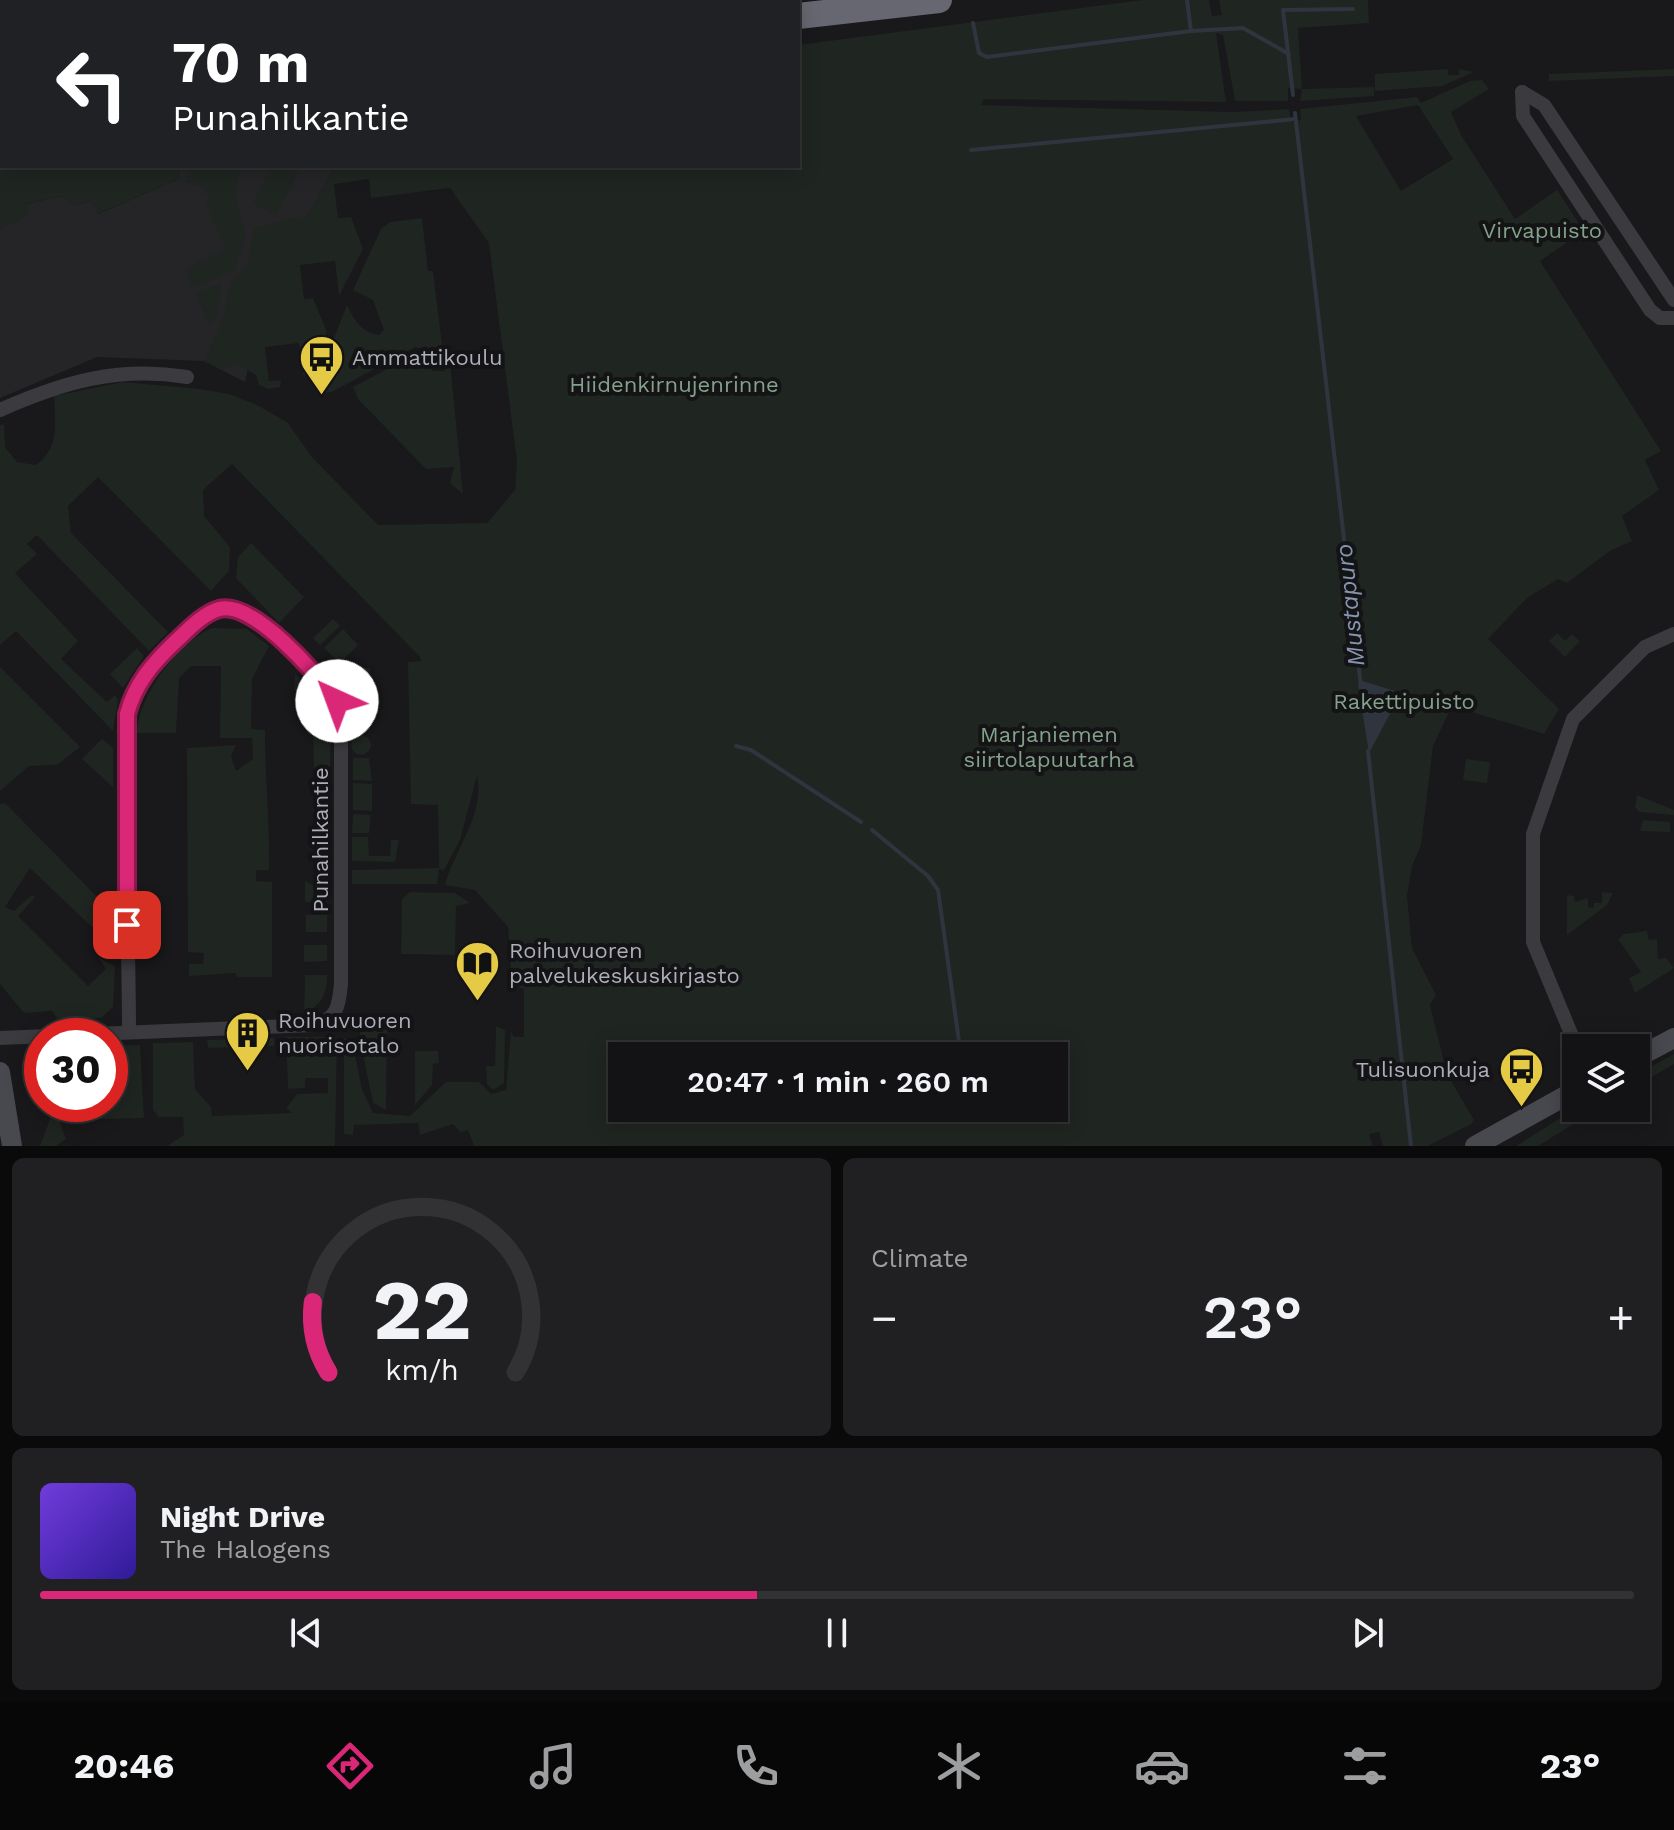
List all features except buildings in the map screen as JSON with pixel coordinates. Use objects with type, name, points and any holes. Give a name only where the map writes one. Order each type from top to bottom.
[{"type":"highway","points":[[800,16],[939,0]]},
{"type":"main road","points":[[1650,1051],[1674,1038]]},
{"type":"main road","points":[[0,1072],[12,1146]]},
{"type":"main road","points":[[1475,1146],[1562,1098]]},
{"type":"street","points":[[1674,300],[1544,105],[1522,92],[1523,116],[1650,310],[1660,318],[1674,318]]},
{"type":"street","points":[[1590,218],[1611,204]]},
{"type":"street","points":[[0,410],[63,383],[96,376],[133,372],[187,377]]},
{"type":"street","name":"Punahilkantie","points":[[226,609],[257,617],[331,693],[341,709],[339,1004],[332,1017],[313,1025],[129,1030],[127,714],[139,683],[154,662],[203,617],[226,609]]},
{"type":"street","points":[[1571,1034],[1533,942],[1533,834],[1573,719],[1645,647],[1674,634]]},
{"type":"street","points":[[0,1038],[129,1030]]},
{"type":"shaded area","points":[[180,168],[334,168],[263,298],[245,382],[204,361],[97,357],[0,398],[0,210],[61,196],[77,205],[91,200],[98,214],[178,179]]},
{"type":"shaded area","points":[[1363,681],[1401,693],[1369,753],[1358,684]]},
{"type":"green space","points":[[1142,0],[1209,0],[1212,16],[1222,15],[1219,0],[1368,0],[1369,23],[1298,28],[1302,89],[1288,88],[1288,101],[1235,101],[1223,35],[1216,33],[1226,102],[984,99],[981,105],[1232,112],[1289,109],[1291,122],[1301,120],[1300,109],[1417,97],[1421,103],[1470,81],[1482,80],[1489,89],[1451,112],[1461,135],[1515,219],[1557,190],[1584,231],[1540,261],[1661,451],[1645,460],[1659,490],[1622,516],[1632,541],[1610,551],[1567,583],[1558,579],[1527,598],[1488,639],[1559,709],[1544,734],[1452,706],[1433,746],[1421,845],[1412,866],[1407,896],[1412,948],[1436,995],[1430,1005],[1447,1074],[1474,1120],[1471,1124],[1428,1146],[1383,1146],[1379,1132],[1369,1134],[1373,1146],[474,1146],[468,1130],[460,1132],[453,1124],[420,1135],[418,1123],[354,1125],[353,1135],[344,1134],[344,1038],[352,1041],[362,1089],[373,1113],[410,1116],[446,1082],[479,1082],[491,1094],[506,1090],[511,1031],[514,1037],[524,1037],[524,989],[512,985],[508,927],[475,890],[445,885],[477,805],[477,776],[460,840],[444,870],[439,869],[437,884],[352,884],[352,870],[439,868],[438,805],[411,804],[408,662],[421,661],[420,657],[232,464],[203,490],[204,516],[230,547],[229,571],[211,591],[98,477],[68,506],[71,533],[168,632],[149,651],[37,535],[27,544],[37,554],[15,573],[78,641],[61,659],[107,702],[115,695],[118,700],[113,731],[16,631],[0,645],[0,425],[4,424],[5,447],[17,462],[36,465],[53,442],[54,396],[123,382],[200,389],[229,394],[255,404],[287,422],[312,457],[378,525],[487,523],[515,490],[517,462],[489,243],[450,188],[371,198],[369,179],[334,184],[338,218],[351,217],[363,249],[339,296],[335,261],[300,265],[304,299],[313,298],[327,332],[304,378],[299,343],[265,347],[269,381],[281,380],[280,387],[268,389],[259,385],[256,375],[236,363],[221,370],[204,361],[222,322],[230,285],[247,264],[254,229],[293,217],[307,217],[334,168],[800,168],[800,45]],"holes":[[[1418,105],[1453,159],[1401,191],[1356,116]]]},
{"type":"green space","points":[[1448,69],[1448,75],[1459,75],[1459,69],[1474,72],[1442,86],[1375,91],[1375,74]]},
{"type":"green space","points":[[1674,69],[1674,76],[1549,81],[1549,74]]},
{"type":"green space","points":[[1374,87],[1374,96],[1300,101],[1302,89]]},
{"type":"green space","points":[[0,168],[180,168],[178,179],[97,214],[91,200],[77,205],[61,196],[25,204],[30,214],[0,229]]},
{"type":"green space","points":[[189,168],[241,168],[235,192],[246,237],[234,271],[192,288],[186,268],[226,249],[206,206],[209,197],[203,187],[186,182]]},
{"type":"green space","points":[[271,168],[288,168],[298,173],[276,215],[253,203]]},
{"type":"green space","points":[[422,218],[428,271],[433,271],[443,353],[435,360],[427,350],[415,347],[332,392],[319,393],[314,388],[347,305],[363,328],[379,335],[384,330],[373,300],[353,290],[381,229],[390,222]]},
{"type":"green space","points":[[222,283],[215,321],[209,324],[195,293]]},
{"type":"green space","points":[[418,353],[433,371],[445,371],[445,363],[450,362],[463,494],[450,483],[454,467],[426,469],[358,399],[353,387]]},
{"type":"green space","points":[[251,543],[304,597],[279,623],[236,578],[238,557]]},
{"type":"green space","points":[[333,619],[340,626],[320,645],[313,638]]},
{"type":"green space","points":[[213,628],[247,629],[269,646],[252,679],[251,729],[265,730],[269,870],[256,870],[256,881],[272,882],[272,977],[238,977],[235,973],[189,976],[189,964],[203,964],[204,953],[188,952],[187,748],[236,745],[231,756],[236,771],[253,759],[252,738],[220,738],[221,666],[191,666],[179,678],[176,733],[137,733],[145,703],[163,672],[187,644]]},
{"type":"green space","points":[[343,629],[358,645],[340,663],[324,648]]},
{"type":"green space","points":[[1557,633],[1565,641],[1572,634],[1580,641],[1565,657],[1549,641]]},
{"type":"green space","points":[[137,648],[144,656],[123,688],[110,674]]},
{"type":"green space","points":[[0,667],[80,747],[57,765],[29,766],[0,791]]},
{"type":"green space","points":[[343,667],[370,668],[370,686],[349,686],[349,674]]},
{"type":"green space","points":[[295,673],[317,699],[327,719],[330,776],[325,780],[314,773],[313,716],[294,689]]},
{"type":"green space","points":[[350,690],[370,690],[370,709],[354,708]]},
{"type":"green space","points":[[362,712],[369,715],[372,722],[369,729],[362,732],[355,729],[352,722],[355,715]]},
{"type":"green space","points":[[361,735],[368,738],[371,745],[368,752],[361,755],[354,752],[351,745],[354,738]]},
{"type":"green space","points":[[102,739],[113,748],[113,787],[82,759]]},
{"type":"green space","points":[[353,758],[369,758],[372,781],[353,780]]},
{"type":"green space","points":[[1466,759],[1490,762],[1487,783],[1463,780]]},
{"type":"green space","points":[[353,783],[372,784],[372,811],[353,810]]},
{"type":"green space","points":[[330,791],[329,846],[314,846],[313,802],[319,792]]},
{"type":"green space","points":[[1637,795],[1674,810],[1674,815],[1639,812],[1635,807]]},
{"type":"green space","points":[[5,803],[114,914],[115,949],[30,868],[5,907],[14,911],[32,895],[35,897],[18,916],[88,986],[106,969],[99,958],[115,966],[113,1007],[101,1018],[57,1018],[52,1011],[24,1013],[0,984],[0,804]]},
{"type":"green space","points":[[353,814],[371,815],[369,833],[352,833]]},
{"type":"green space","points":[[1643,820],[1670,822],[1670,832],[1640,831]]},
{"type":"green space","points":[[352,837],[368,837],[369,856],[390,856],[391,840],[399,840],[395,862],[352,861]]},
{"type":"green space","points":[[305,881],[322,890],[328,902],[305,902]]},
{"type":"green space","points":[[410,892],[455,893],[470,903],[456,906],[455,955],[401,954],[402,899]]},
{"type":"green space","points":[[1602,892],[1613,893],[1607,905],[1567,935],[1567,895],[1574,896],[1575,902],[1588,898],[1588,907],[1593,908],[1594,903],[1602,903]]},
{"type":"green space","points":[[306,915],[327,915],[327,932],[306,932]]},
{"type":"green space","points":[[1647,931],[1649,940],[1657,939],[1658,959],[1666,958],[1674,968],[1635,993],[1629,978],[1641,972],[1618,939],[1624,934]]},
{"type":"green space","points":[[304,945],[327,945],[327,961],[304,962]]},
{"type":"green space","points":[[305,975],[327,975],[322,998],[304,1013]]},
{"type":"green space","points":[[496,1026],[505,1030],[504,1083],[493,1090],[487,1084],[486,1066],[495,1066]]},
{"type":"green space","points":[[372,1028],[387,1028],[386,1110],[373,1103],[360,1040],[360,1032],[372,1032]]},
{"type":"green space","points":[[286,1037],[337,1037],[335,1146],[167,1146],[184,1135],[183,1117],[159,1117],[153,1110],[153,1043],[193,1042],[195,1089],[211,1107],[212,1116],[292,1113],[286,1108],[297,1094],[328,1093],[328,1078],[305,1078],[305,1088],[288,1089]]},
{"type":"green space","points":[[274,1038],[274,1046],[208,1048],[207,1040]]},
{"type":"green space","points":[[128,1045],[140,1045],[144,1118],[128,1118]]},
{"type":"green space","points":[[415,1051],[438,1051],[439,1063],[433,1064],[432,1085],[415,1105]]},
{"type":"green space","points":[[1674,1054],[1674,1064],[1650,1078],[1650,1067]]},
{"type":"green space","points":[[1562,1117],[1562,1122],[1577,1122],[1538,1146],[1516,1146]]},
{"type":"green space","points":[[49,1122],[60,1122],[66,1139],[56,1146],[40,1146]]},
{"type":"waterway","name":"Mustapuro","points":[[1187,0],[1191,31],[1243,28],[1289,54]]},
{"type":"waterway","points":[[1293,95],[1283,10],[1353,9]]},
{"type":"waterway","points":[[973,23],[979,53],[987,57],[1191,31]]},
{"type":"waterway","name":"Mustapuro","points":[[1295,113],[1361,687]]},
{"type":"waterway","points":[[971,150],[1295,119]]},
{"type":"waterway","points":[[736,746],[751,750],[861,822]]},
{"type":"waterway","name":"Mustapuro","points":[[1368,751],[1411,1146]]},
{"type":"waterway","points":[[872,830],[928,876],[938,890],[959,1042]]},
{"type":"place","name":"Ammattikoulu","points":[[321,396]]},
{"type":"place","name":"Roihuvuoren palvelukeskuskirjasto","points":[[478,1002]]},
{"type":"place","name":"Roihuvuoren nuorisotalo","points":[[247,1072]]},
{"type":"place","name":"Tulisuonkuja","points":[[1521,1108]]},
{"type":"route","points":[[127,925],[127,714],[139,683],[154,662],[203,617],[219,609],[233,608],[257,617],[337,701]]},
{"type":"park label","name":"Virvapuisto","points":[[1542,230]]},
{"type":"park label","name":"Hiidenkirnujenrinne","points":[[674,384]]},
{"type":"park label","name":"Rakettipuisto","points":[[1404,701]]},
{"type":"park label","name":"Marjaniemen siirtolapuutarha","points":[[1049,746]]}]
